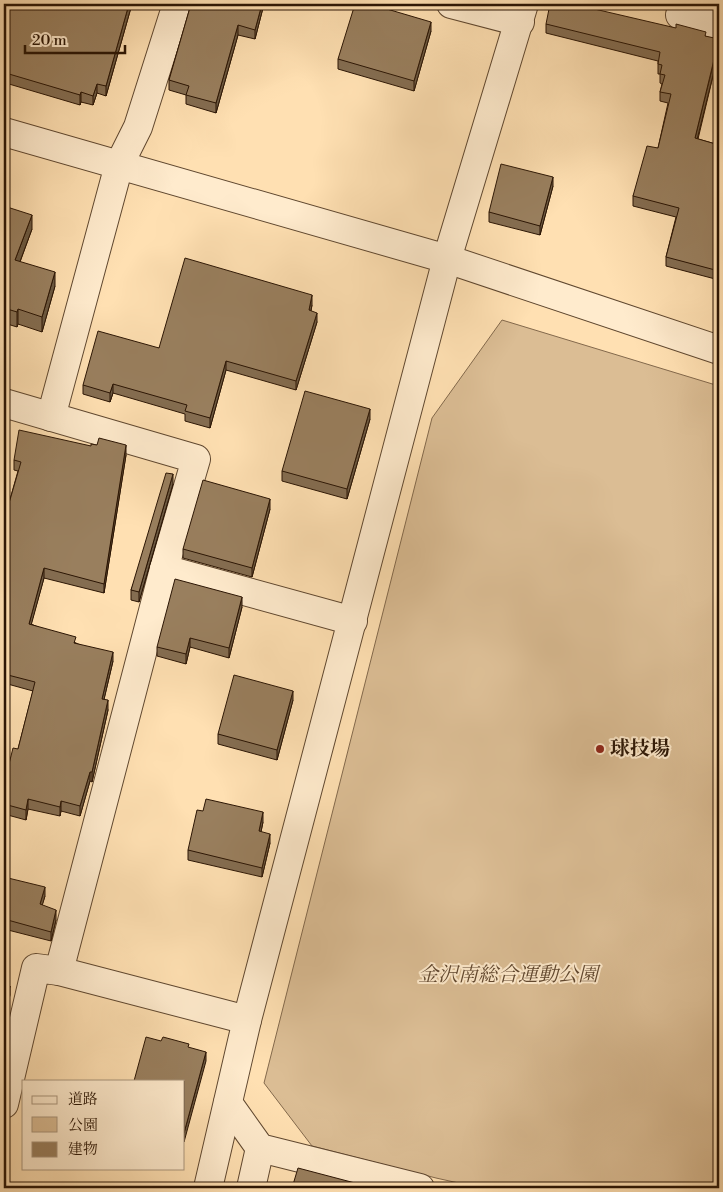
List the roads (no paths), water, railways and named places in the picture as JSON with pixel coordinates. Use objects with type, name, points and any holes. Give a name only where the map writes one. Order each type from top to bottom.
[{"type":"street","points":[[51,417],[119,165],[138,127],[177,4]]},
{"type":"street","points":[[208,1188],[247,1020],[447,259],[522,13],[451,4]]},
{"type":"street","points":[[684,4],[680,15],[719,25]]},
{"type":"street","points":[[4,132],[447,259],[719,350]]},
{"type":"street","points":[[4,403],[196,458],[164,569],[59,971]]},
{"type":"street","points":[[164,569],[353,621]]},
{"type":"street","points":[[4,1104],[8,1069],[36,968],[59,971],[247,1020]]},
{"type":"street","points":[[228,1103],[260,1148],[420,1188]]},
{"type":"street","points":[[251,1188],[260,1148]]},
{"type":"place","name":"球技場","points":[[600,749]]},
{"type":"park label","name":"金沢南総合運動公園","points":[[508,975]]}]
